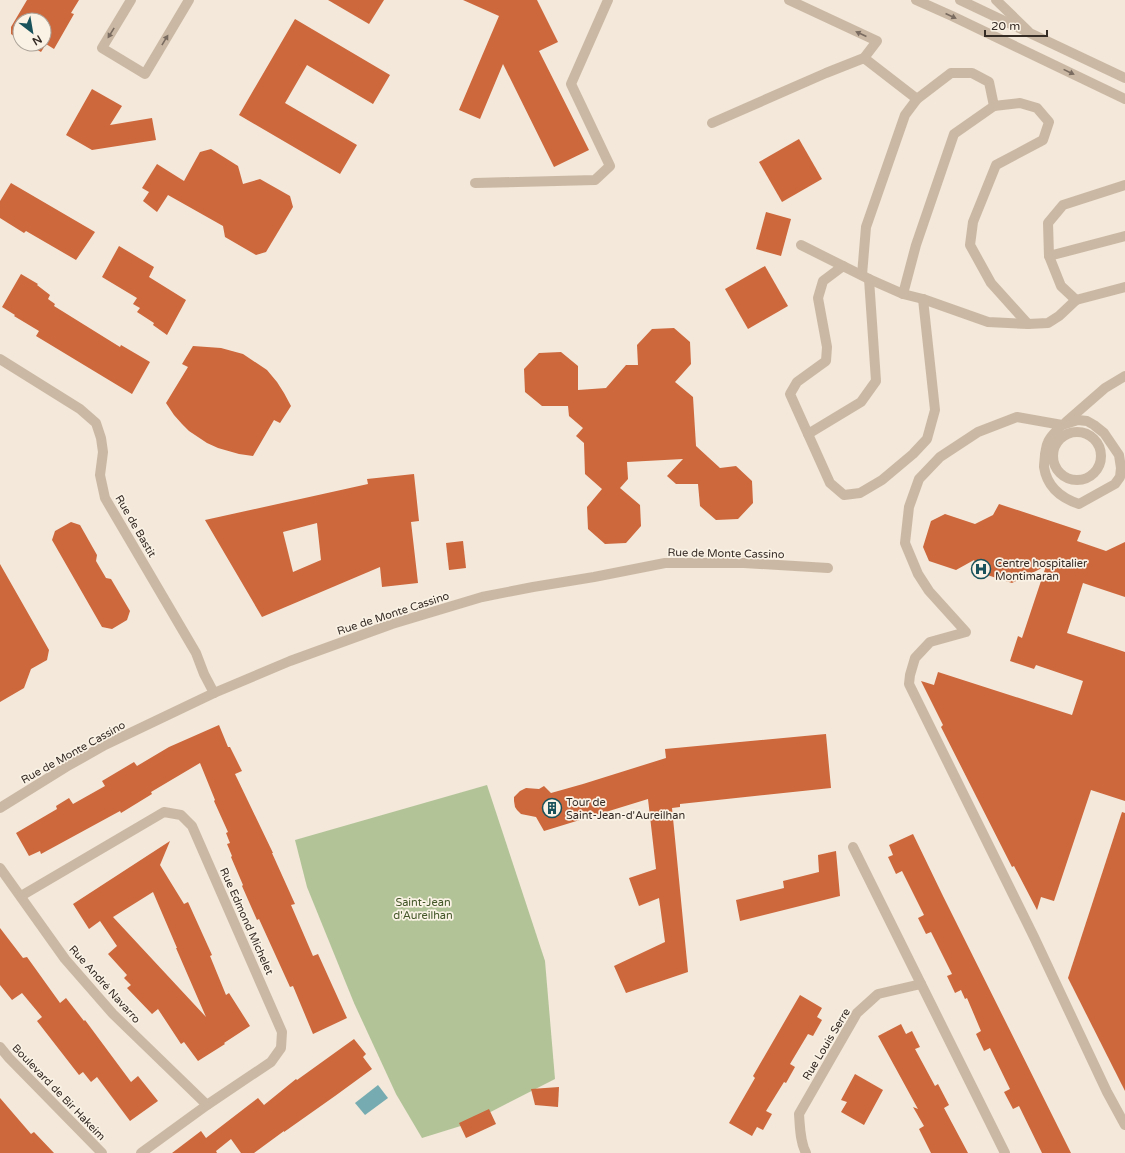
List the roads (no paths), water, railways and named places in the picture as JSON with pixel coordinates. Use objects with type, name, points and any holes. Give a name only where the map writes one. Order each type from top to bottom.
[{"type":"street","points":[[131,0],[102,48],[145,74],[189,0]]},
{"type":"street","points":[[475,183],[595,180],[610,166],[571,84],[608,0]]},
{"type":"street","points":[[712,123],[864,58],[877,41],[789,0]]},
{"type":"street","points":[[916,0],[1125,99]]},
{"type":"street","points":[[960,0],[1125,78]]},
{"type":"street","points":[[996,0],[1031,34]]},
{"type":"street","points":[[864,58],[916,99]]},
{"type":"street","points":[[808,434],[861,402],[876,381],[865,277],[866,227],[905,115],[916,99],[951,73],[972,73],[989,82],[994,106]]},
{"type":"street","points":[[903,294],[916,246],[954,134],[994,106],[1020,104],[1037,108],[1050,122],[1043,140],[996,165],[973,222],[970,245],[991,283],[1028,324]]},
{"type":"street","points":[[1076,300],[1061,286],[1049,256],[1048,222],[1063,205],[1125,185]]},
{"type":"street","points":[[1049,256],[1125,236]]},
{"type":"street","points":[[801,246],[903,294],[923,299],[988,322],[1028,324],[1048,322],[1059,316],[1076,300],[1125,287]]},
{"type":"street","points":[[843,266],[823,281],[818,298],[827,348],[826,362],[797,382],[790,394],[830,483],[844,495],[860,493],[882,480],[913,454],[927,439],[935,410],[923,299]]},
{"type":"street","name":"Rue de Bastit","points":[[0,359],[80,409],[96,423],[102,438],[103,452],[100,475],[105,498],[196,653],[204,674],[214,693]]},
{"type":"street","points":[[1125,376],[1105,388],[1062,425],[1053,434],[1047,444],[1044,466],[1048,479],[1056,492],[1069,501],[1079,504],[1115,484],[1120,477],[1121,472],[1119,455],[1104,433],[1094,425],[1087,421],[1078,420],[1062,425],[1016,417],[978,432],[940,457],[919,479],[909,507],[905,543],[918,574],[929,591],[966,632],[930,642],[915,658],[909,684],[1034,937],[1107,1092],[1125,1125]]},
{"type":"street","points":[[1062,425],[1066,435]]},
{"type":"street","points":[[1073,433],[1086,434],[1097,443],[1100,449],[1100,463],[1092,475],[1079,480],[1072,480],[1060,473],[1054,460],[1054,452],[1056,445],[1066,435],[1073,433]]},
{"type":"street","name":"Rue de Monte Cassino","points":[[0,808],[66,767],[105,745],[214,693],[290,661],[392,624],[482,597],[533,586],[665,564],[744,563],[828,568]]},
{"type":"street","name":"Rue Edmond Michelet","points":[[21,896],[164,812],[181,815],[192,826],[282,1032],[281,1048],[271,1062],[207,1105],[141,1153]]},
{"type":"street","points":[[853,847],[1005,1153]]},
{"type":"street","name":"Rue André Navarro","points":[[0,868],[65,959],[113,1014],[207,1105]]},
{"type":"street","name":"Rue Louis Serre","points":[[806,1153],[800,1130],[799,1114],[857,1013],[878,994],[921,984]]},
{"type":"street","name":"Boulevard de Bir Hakeim","points":[[0,1047],[102,1153]]},
{"type":"water","points":[[378,1085],[388,1098],[365,1115],[355,1103]]},
{"type":"place","name":"Centre hospitalier Montimaran","points":[[981,569]]},
{"type":"place","name":"Tour de Saint-Jean-d'Aureilhan","points":[[552,808]]},
{"type":"park label","name":"Saint-Jean d'Aureilhan","points":[[423,908]]}]
